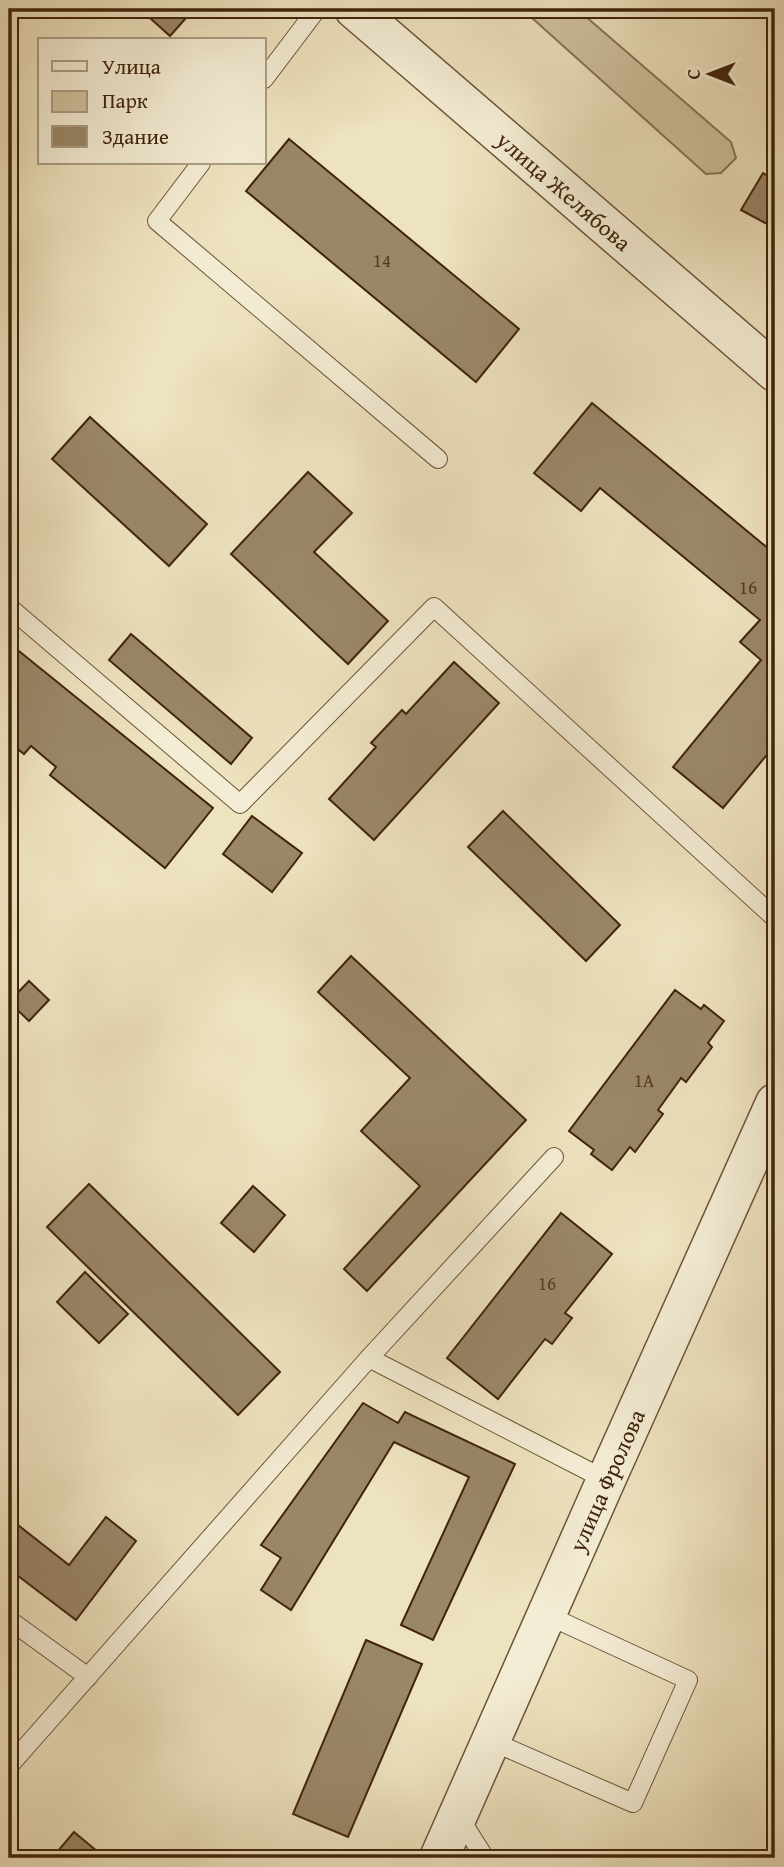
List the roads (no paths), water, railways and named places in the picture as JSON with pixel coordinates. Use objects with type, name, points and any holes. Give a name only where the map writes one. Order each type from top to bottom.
[{"type":"street","name":"улица Желябова","points":[[354,9],[775,372]]},
{"type":"street","name":"улица Фролова","points":[[439,1858],[606,1480],[771,1126]]},
{"type":"lane","points":[[266,76],[317,9]]},
{"type":"lane","points":[[200,164],[157,221],[438,458]]},
{"type":"lane","points":[[9,607],[240,804],[434,607],[775,918]]},
{"type":"lane","points":[[9,1766],[369,1358],[554,1157]]},
{"type":"lane","points":[[369,1358],[606,1480]]},
{"type":"lane","points":[[491,1741],[633,1803],[688,1680],[547,1615]]},
{"type":"lane","points":[[9,1631],[15,1623],[88,1677]]},
{"type":"lane","points":[[458,1816],[485,1858]]}]
